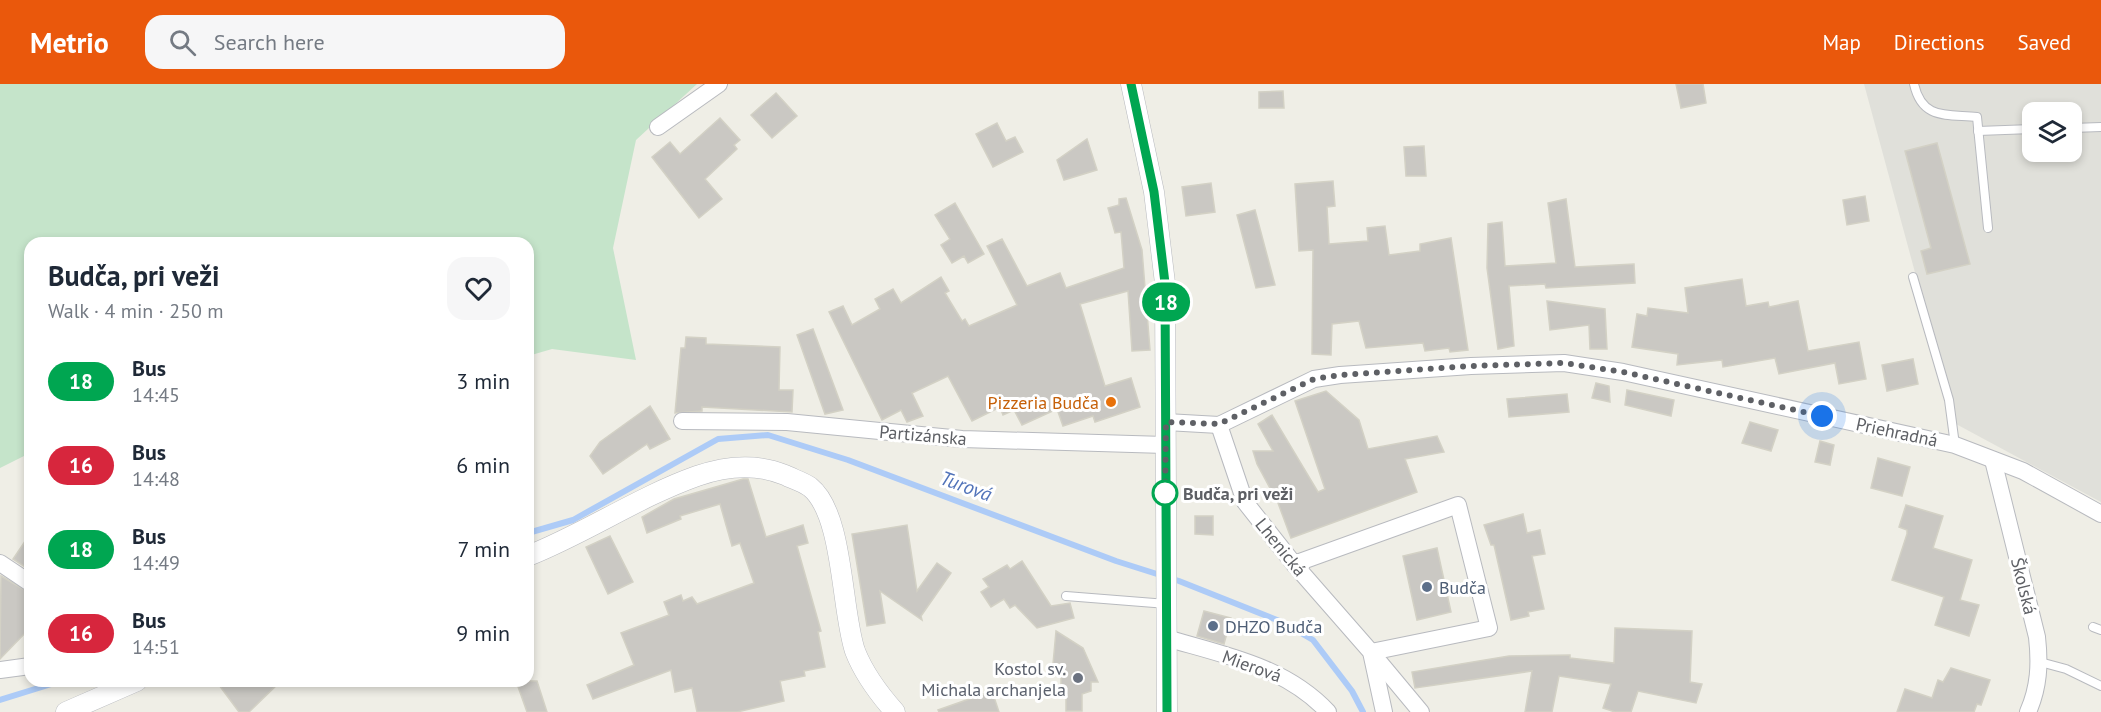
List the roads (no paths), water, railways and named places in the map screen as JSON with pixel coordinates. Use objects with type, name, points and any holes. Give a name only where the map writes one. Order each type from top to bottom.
[{"type":"street","points":[[658,127],[719,84]]},
{"type":"street","points":[[1131,84],[1162,240],[1167,330],[1165,445],[1167,712]]},
{"type":"street","name":"Priehradná","points":[[1166,422],[1219,424],[1314,379],[1340,375],[1471,366],[1564,363],[1634,375],[1955,445],[2023,471],[2101,514]]},
{"type":"street","name":"Partizánska","points":[[682,421],[787,422],[962,440],[1165,445]]},
{"type":"street","name":"Lhenická","points":[[1219,424],[1245,502],[1294,564],[1421,712]]},
{"type":"street","name":"Školská","points":[[1993,460],[2027,593],[2040,662],[2037,686],[2028,712]]},
{"type":"street","points":[[534,554],[696,476],[732,467],[748,466],[777,472],[794,479],[810,487],[822,501],[830,522],[855,651],[876,690],[895,712]]},
{"type":"street","points":[[1294,564],[1458,505],[1489,628],[1371,652],[1376,687],[1384,712]]},
{"type":"street","points":[[0,563],[24,579]]},
{"type":"street","name":"Mierová","points":[[1166,638],[1264,667],[1289,680],[1314,698],[1328,712]]},
{"type":"street","points":[[0,670],[24,667]]},
{"type":"street","points":[[66,712],[97,707],[127,687]]},
{"type":"lane","points":[[1914,84],[1922,105],[1930,112],[1977,117],[1988,228]]},
{"type":"lane","points":[[2082,128],[2101,127]]},
{"type":"lane","points":[[1978,131],[2022,129]]},
{"type":"lane","points":[[1913,277],[1950,400],[1955,445]]},
{"type":"lane","points":[[1066,596],[1166,598]]},
{"type":"lane","points":[[2040,662],[2066,669],[2101,686]]},
{"type":"waterway","name":"Turová","points":[[534,531],[573,520],[718,439],[768,435],[848,460],[1116,561],[1179,581],[1282,622],[1313,640],[1352,691],[1363,712]]},
{"type":"waterway","name":"Turová","points":[[0,700],[42,687]]},
{"type":"place","name":"Pizzeria Budča","points":[[1111,402]]},
{"type":"place","name":"Budča, pri veži","points":[[1165,493]]},
{"type":"place","name":"Budča","points":[[1427,587]]},
{"type":"place","name":"DHZO Budča","points":[[1213,626]]},
{"type":"place","name":"Kostol sv. Michala archanjela","points":[[1078,678]]}]
